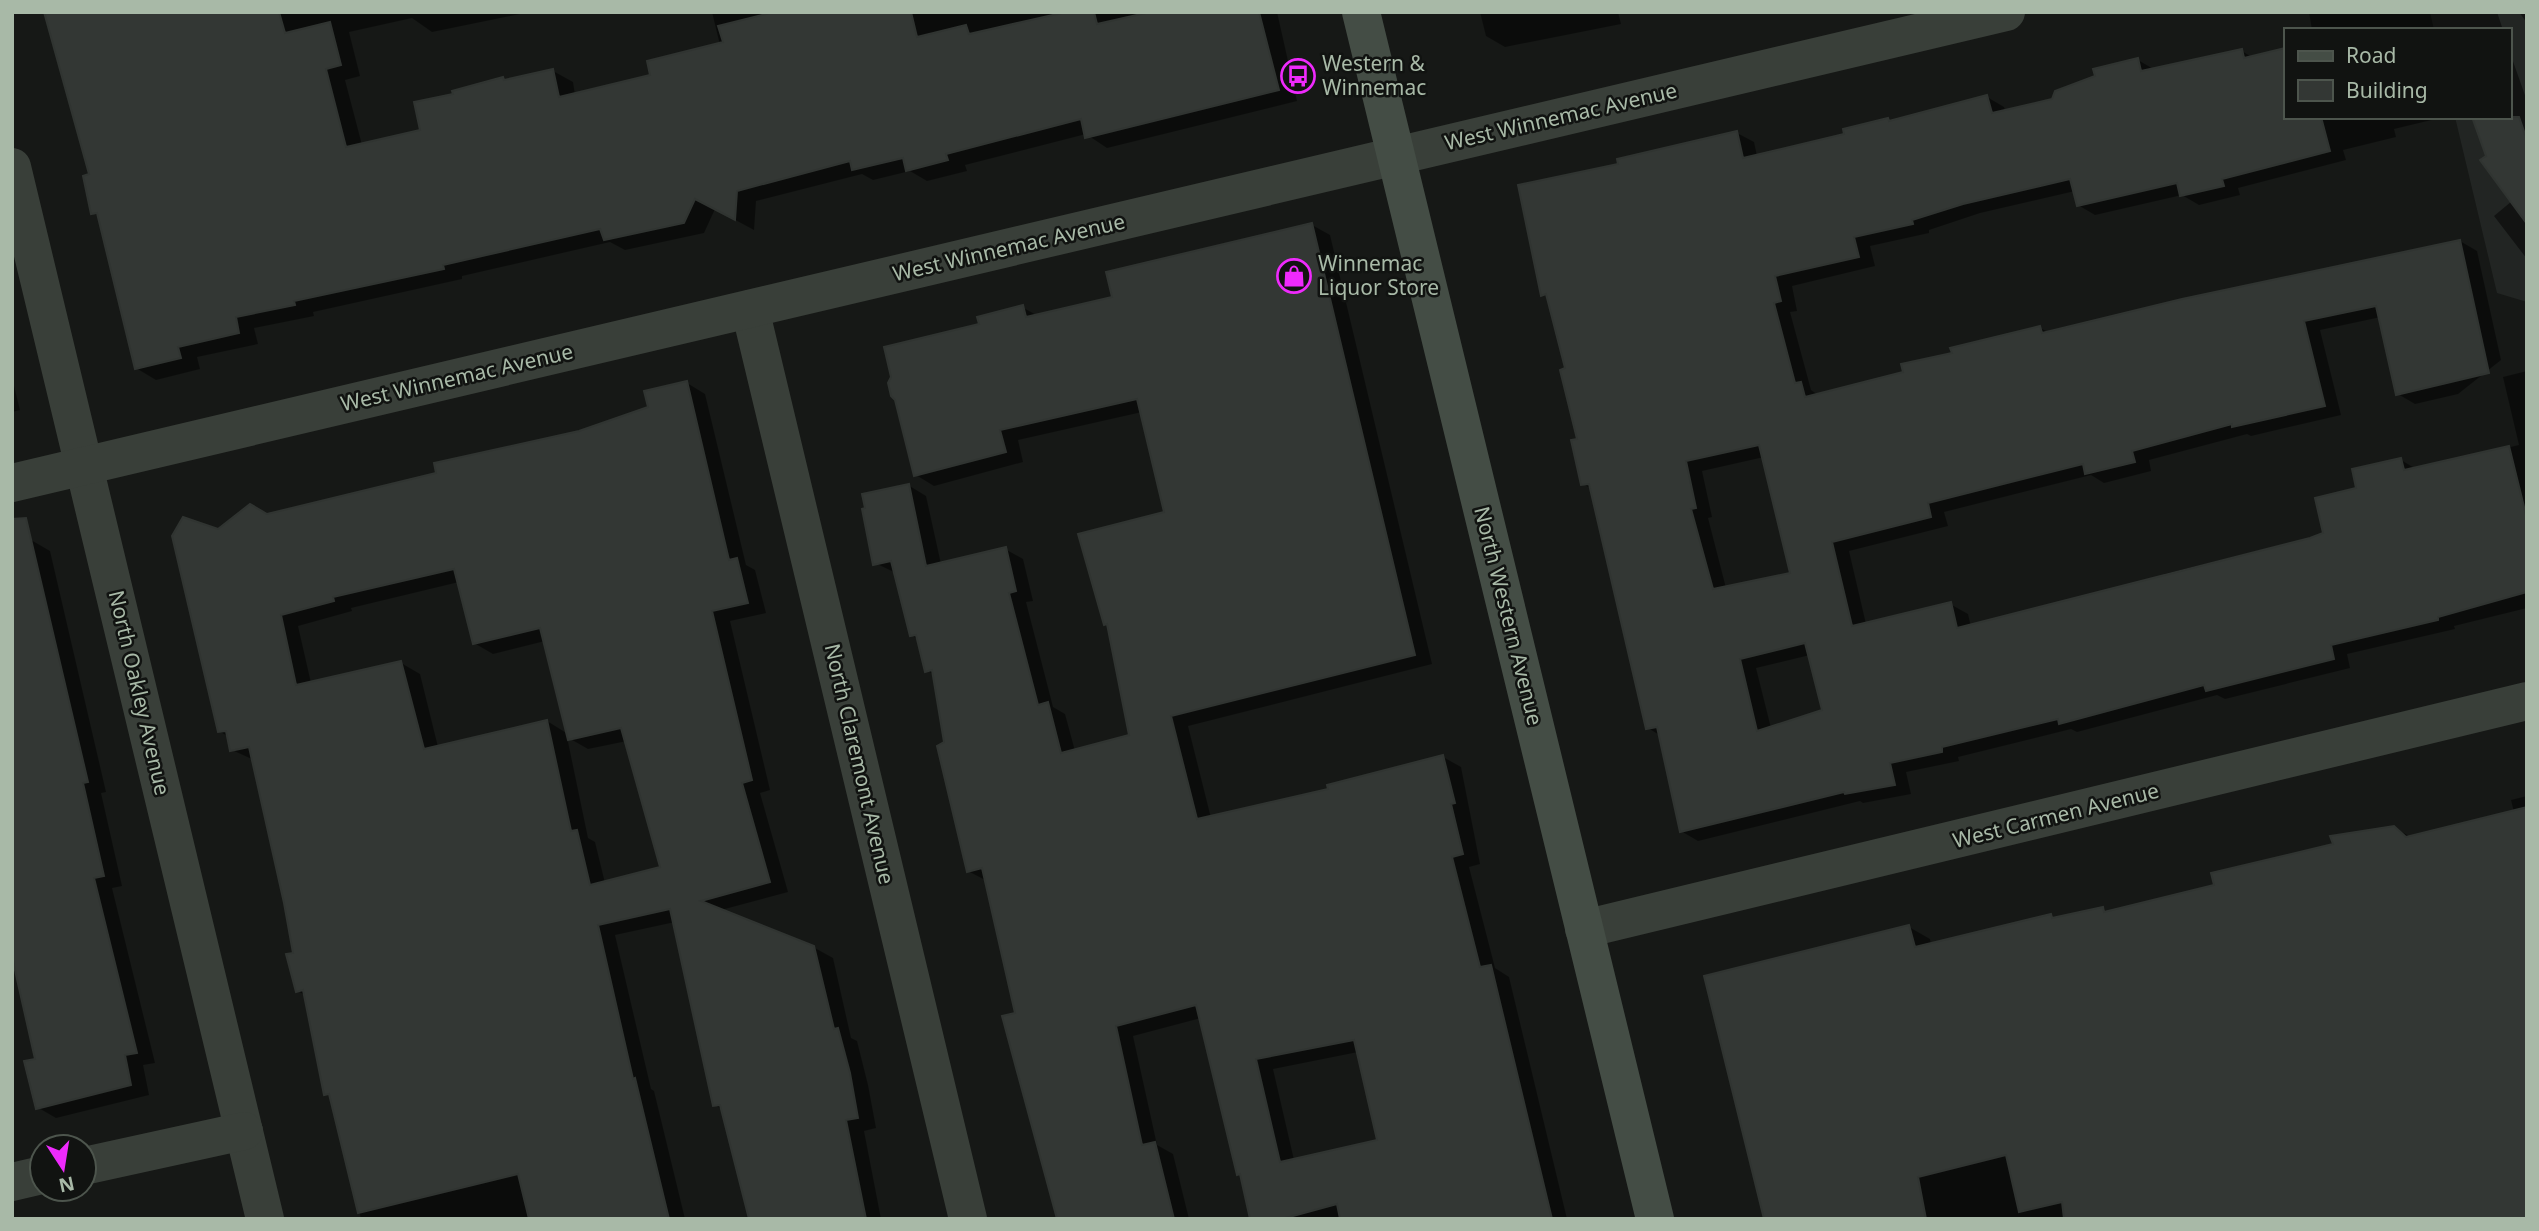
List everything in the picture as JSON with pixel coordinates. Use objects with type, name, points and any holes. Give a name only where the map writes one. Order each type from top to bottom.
[{"type":"main road","name":"North Western Avenue","points":[[1361,12],[1655,1219]]},
{"type":"street","name":"West Winnemac Avenue","points":[[12,483],[2006,12]]},
{"type":"street","name":"North Oakley Avenue","points":[[12,167],[265,1219]]},
{"type":"street","name":"North Claremont Avenue","points":[[750,309],[968,1219]]},
{"type":"street","name":"West Carmen Avenue","points":[[1584,929],[2527,701]]},
{"type":"street","points":[[98,1163],[244,1131]]},
{"type":"shaded area","points":[[2430,12],[2527,12],[2527,302],[2497,293],[2455,119],[2511,119],[2511,28],[2434,28]]},
{"type":"building","points":[[44,12],[279,12],[285,33],[330,22],[341,65],[326,69],[346,147],[420,130],[414,102],[453,94],[452,91],[503,77],[504,80],[553,69],[559,97],[650,75],[647,61],[723,42],[718,26],[774,12],[911,12],[917,37],[966,25],[969,34],[1066,12],[1094,12],[1097,24],[1150,12],[1259,12],[1279,90],[1085,138],[1081,119],[946,154],[948,160],[906,171],[903,158],[852,170],[850,161],[737,191],[735,220],[695,199],[684,223],[604,240],[600,229],[443,265],[444,269],[294,301],[295,305],[236,317],[239,333],[178,347],[181,358],[135,369],[97,213],[91,214],[83,176],[89,174]]},
{"type":"building","points":[[2284,48],[2284,119],[2322,119],[2330,151],[2222,179],[2224,186],[2180,196],[2177,183],[2077,206],[2070,179],[1963,204],[1912,220],[1913,224],[1854,237],[1859,257],[1775,276],[1781,301],[1774,303],[1795,383],[1801,382],[1805,397],[1903,372],[1901,364],[1952,353],[1950,348],[2040,326],[2042,333],[2182,299],[2460,240],[2489,373],[2396,395],[2376,306],[2304,321],[2325,406],[2232,427],[2232,424],[2132,451],[2135,462],[2085,474],[2083,464],[1928,503],[1931,517],[1832,542],[1852,626],[1951,602],[1957,628],[2310,538],[2323,533],[2315,498],[2356,488],[2352,469],[2401,458],[2404,470],[2509,446],[2527,519],[2527,592],[2438,617],[2438,620],[2331,645],[2334,659],[2206,691],[2204,685],[2059,724],[2058,719],[1942,747],[1942,752],[1890,763],[1895,785],[1845,794],[1844,792],[1680,832],[1657,727],[1646,729],[1589,484],[1581,485],[1571,440],[1577,439],[1560,370],[1565,368],[1546,294],[1541,296],[1518,185],[1618,164],[1617,159],[1737,131],[1743,158],[1844,134],[1843,129],[1888,118],[1889,121],[1987,95],[1992,113],[2052,99],[2055,91],[2095,76],[2093,69],[2138,58],[2141,71],[2242,49],[2244,58]],"holes":[[[1759,445],[1790,573],[1713,589],[1691,509],[1696,508],[1686,461]],[[1805,643],[1822,710],[1757,731],[1740,659]]]},
{"type":"building","points":[[2519,117],[2527,140],[2527,224],[2480,160],[2486,156],[2473,119]]},
{"type":"building","points":[[1312,223],[1415,655],[1171,716],[1197,819],[1328,789],[1327,785],[1443,755],[1455,803],[1451,804],[1463,854],[1452,857],[1480,967],[1491,965],[1552,1219],[1340,1219],[1337,1204],[1282,1219],[1250,1219],[1196,1005],[1116,1026],[1142,1145],[1155,1142],[1174,1219],[1057,1219],[1002,1016],[1015,1013],[982,868],[967,872],[937,746],[944,742],[932,670],[925,672],[916,635],[910,636],[891,561],[873,565],[862,509],[865,508],[862,494],[909,484],[926,566],[1006,547],[1016,591],[1009,593],[1038,705],[1048,702],[1061,753],[1129,735],[1107,624],[1104,625],[1078,534],[1164,512],[1137,399],[1000,430],[1006,452],[914,476],[895,400],[891,396],[888,383],[891,377],[884,347],[979,324],[977,317],[1023,305],[1026,317],[1112,297],[1106,272]],"holes":[[[1354,1040],[1377,1140],[1280,1162],[1256,1059]]]},
{"type":"building","points":[[687,381],[729,560],[737,558],[748,603],[712,611],[752,780],[742,783],[770,882],[701,901],[814,946],[834,1029],[838,1028],[850,1073],[858,1118],[846,1120],[866,1219],[749,1219],[720,1105],[713,1106],[670,909],[598,925],[633,1079],[635,1078],[669,1219],[529,1219],[518,1174],[358,1213],[329,1094],[324,1095],[303,990],[296,992],[286,954],[293,953],[249,747],[230,751],[226,731],[218,732],[172,536],[183,517],[218,529],[250,504],[267,514],[436,473],[434,463],[579,431],[648,407],[644,391]],"holes":[[[454,569],[473,644],[540,628],[568,740],[621,728],[660,867],[590,885],[577,830],[571,831],[547,720],[424,749],[401,661],[296,685],[281,615],[334,601],[333,597]]]},
{"type":"building","points":[[26,518],[88,782],[83,783],[104,876],[94,878],[137,1053],[125,1055],[131,1085],[36,1109],[24,1061],[35,1059],[12,957],[12,519]]},
{"type":"building","points":[[2527,807],[2527,1219],[2064,1219],[2062,1202],[2019,1212],[2006,1155],[1918,1177],[1926,1219],[1764,1219],[1704,976],[1909,925],[1915,947],[2051,914],[2052,918],[2103,907],[2104,912],[2214,885],[2211,873],[2333,844],[2330,836],[2394,826],[2406,837]]},
{"type":"place","name":"Western & Winnemac","points":[[1298,76]]},
{"type":"place","name":"Winnemac Liquor Store","points":[[1294,276]]}]
